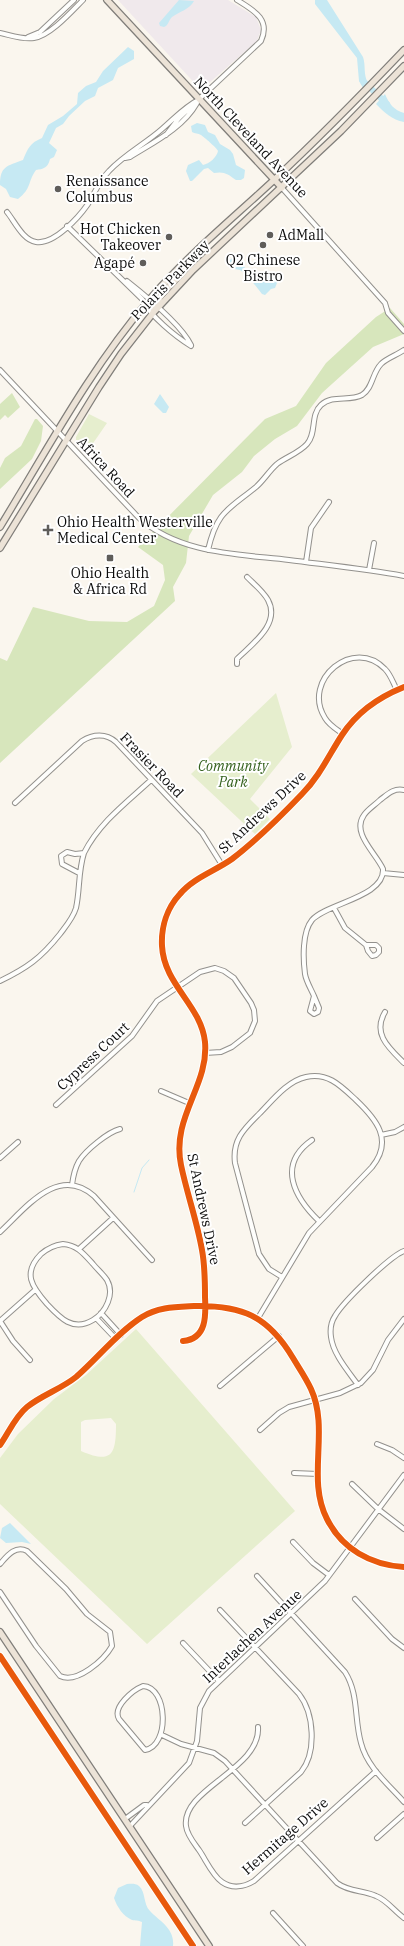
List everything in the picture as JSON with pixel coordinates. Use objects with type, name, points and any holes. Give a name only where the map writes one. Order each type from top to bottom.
[{"type":"main road","name":"North Cleveland Avenue","points":[[107,0],[282,188]]},
{"type":"main road","name":"Polaris Parkway","points":[[154,303],[185,270],[192,257],[274,180],[360,96],[404,50]]},
{"type":"main road","name":"Polaris Parkway","points":[[0,527],[111,348],[145,306],[154,303],[193,270],[282,188],[368,104],[404,66]]},
{"type":"main road","points":[[152,313],[154,303]]},
{"type":"main road","name":"Polaris Parkway","points":[[0,548],[121,354],[152,313]]},
{"type":"main road","points":[[0,1632],[209,1946]]},
{"type":"street","points":[[26,38],[40,32],[74,0]]},
{"type":"street","points":[[0,32],[26,38],[40,37],[61,21],[83,0]]},
{"type":"street","points":[[124,158],[166,135],[193,111],[200,100],[257,46],[263,37],[264,26],[259,15],[236,0]]},
{"type":"street","points":[[7,212],[24,235],[36,242],[51,240],[67,226],[87,204],[109,170],[128,153],[162,129],[187,106],[200,100]]},
{"type":"street","name":"North Cleveland Avenue","points":[[282,188],[385,303],[388,313],[404,331]]},
{"type":"street","points":[[67,226],[117,275],[142,299],[145,306],[152,313],[174,334],[191,346],[187,337],[154,303],[117,275]]},
{"type":"street","points":[[208,550],[215,526],[231,505],[257,486],[277,464],[306,445],[312,432],[315,416],[319,406],[329,400],[360,396],[369,386],[376,370],[381,364],[404,350]]},
{"type":"street","name":"Africa Road","points":[[0,370],[146,524],[174,540],[208,550],[369,570],[404,576]]},
{"type":"street","points":[[306,562],[311,528],[329,502]]},
{"type":"street","points":[[369,570],[374,543]]},
{"type":"street","points":[[237,664],[237,659],[267,627],[271,614],[268,599],[247,577]]},
{"type":"street","points":[[343,734],[326,720],[319,704],[319,693],[322,681],[334,666],[352,658],[365,658],[374,661],[385,669],[397,690]]},
{"type":"street","name":"St Andrews Drive","points":[[183,1341],[195,1338],[202,1330],[205,1322],[206,1306],[202,1250],[181,1168],[179,1150],[182,1124],[202,1070],[204,1053],[201,1028],[194,1013],[168,974],[162,952],[162,935],[166,917],[172,905],[184,890],[200,877],[222,865],[241,851],[306,790],[317,776],[343,734],[366,708],[382,697],[404,687]]},
{"type":"street","name":"Frasier Road","points":[[15,803],[78,744],[86,738],[104,736],[113,739],[202,833],[222,865]]},
{"type":"street","points":[[0,981],[36,960],[70,921],[76,904],[79,873],[84,853],[94,836],[102,827],[152,780]]},
{"type":"street","points":[[314,996],[305,974],[306,935],[312,920],[318,915],[372,889],[380,881],[383,873],[382,868],[362,836],[360,823],[366,813],[389,792],[397,789],[404,790]]},
{"type":"street","points":[[79,873],[64,866],[60,862],[60,857],[67,852],[75,854],[84,853]]},
{"type":"street","points":[[383,873],[404,875]]},
{"type":"street","points":[[334,908],[345,928],[366,945]]},
{"type":"street","name":"Cypress Court","points":[[56,1106],[132,1036],[156,1001],[204,970],[219,969],[228,973],[234,978],[253,1008],[254,1023],[246,1037],[224,1051],[204,1053]]},
{"type":"street","points":[[385,1012],[380,1025],[382,1038],[387,1046],[404,1062]]},
{"type":"street","points":[[258,1318],[307,1236],[319,1221],[374,1165],[381,1148],[381,1135],[373,1116],[340,1085],[327,1078],[313,1076],[304,1077],[292,1083],[240,1133],[235,1147],[235,1163],[256,1247],[265,1265],[282,1277]]},
{"type":"street","points":[[161,1091],[189,1103]]},
{"type":"street","points":[[381,1135],[394,1132],[404,1127]]},
{"type":"street","points":[[72,1185],[75,1170],[82,1157],[109,1133],[120,1129]]},
{"type":"street","points":[[312,1140],[304,1146],[296,1158],[293,1166],[292,1178],[298,1197],[319,1221]]},
{"type":"street","points":[[0,1158],[18,1142]]},
{"type":"street","points":[[0,1232],[48,1190],[61,1185],[72,1185],[92,1194],[152,1260]]},
{"type":"street","points":[[79,1249],[113,1218]]},
{"type":"street","points":[[63,1244],[79,1249],[104,1277],[109,1285],[109,1300],[96,1318],[83,1324],[68,1323],[57,1315],[35,1290],[31,1281],[32,1268],[37,1258],[44,1251],[55,1245],[63,1244]]},
{"type":"street","points":[[358,1385],[334,1347],[331,1337],[332,1323],[340,1309],[388,1259],[404,1251]]},
{"type":"street","points":[[30,1360],[13,1341],[0,1321],[35,1290]]},
{"type":"street","points":[[0,1445],[16,1419],[27,1407],[72,1380],[142,1317],[159,1310],[172,1307],[206,1306],[230,1308],[258,1318],[279,1336],[306,1379],[315,1400],[318,1421],[318,1492],[323,1510],[336,1534],[349,1548],[366,1558],[380,1563],[404,1566]]},
{"type":"street","points":[[101,1313],[121,1335]]},
{"type":"street","points":[[96,1318],[116,1339]]},
{"type":"street","points":[[260,1430],[284,1410],[340,1393],[358,1385],[373,1370],[388,1340],[404,1319]]},
{"type":"street","points":[[220,1386],[279,1336]]},
{"type":"street","points":[[377,1444],[392,1450],[404,1458]]},
{"type":"street","points":[[294,1473],[318,1474]]},
{"type":"street","name":"Interlachen Avenue","points":[[130,1826],[147,1805],[185,1768],[196,1748],[199,1714],[202,1702],[209,1691],[329,1576],[404,1475]]},
{"type":"street","points":[[352,1484],[378,1509],[404,1529]]},
{"type":"street","points":[[293,1542],[313,1563],[329,1576]]},
{"type":"street","points":[[0,1564],[17,1549],[27,1551],[66,1589],[87,1614],[110,1632],[112,1646],[104,1657],[86,1672],[67,1678],[60,1676],[36,1646],[0,1592]]},
{"type":"street","points":[[0,1554],[4,1559]]},
{"type":"street","points":[[257,1576],[341,1666],[348,1677],[356,1697],[361,1744],[376,1771],[404,1802]]},
{"type":"street","points":[[355,1600],[392,1639],[404,1648]]},
{"type":"street","points":[[220,1610],[302,1698],[309,1714],[311,1742],[310,1757],[304,1767],[245,1823]]},
{"type":"street","points":[[183,1643],[219,1681]]},
{"type":"street","points":[[143,1686],[147,1686],[160,1698],[162,1711],[162,1735],[152,1748],[145,1750],[117,1716],[117,1708],[136,1690],[143,1686]]},
{"type":"street","name":"Hermitage Drive","points":[[258,1727],[257,1739],[254,1748],[193,1804],[188,1812],[186,1821],[189,1836],[218,1879],[226,1884],[235,1886],[250,1883],[376,1771]]},
{"type":"street","points":[[162,1735],[214,1753],[226,1760],[337,1883],[347,1889],[376,1895],[386,1901],[404,1918]]},
{"type":"street","name":"Interlachen Avenue","points":[[125,1819],[144,1805],[147,1805]]},
{"type":"street","points":[[377,1838],[404,1814]]},
{"type":"street","points":[[273,1913],[303,1946]]},
{"type":"shaded area","points":[[118,0],[228,0],[256,17],[261,30],[257,41],[201,90]]},
{"type":"green space","points":[[390,308],[404,324],[404,334],[373,347],[322,393],[297,426],[275,439],[254,456],[242,472],[213,495],[189,536],[186,563],[173,587],[175,601],[0,763],[0,658],[7,661],[33,607],[89,621],[127,622],[154,606],[165,580],[163,565],[138,547],[265,419],[296,406],[326,363],[376,317]]},
{"type":"green space","points":[[12,393],[20,407],[8,418],[5,415],[0,420],[0,404]]},
{"type":"green space","points":[[89,414],[107,423],[87,452],[76,441],[76,437]]},
{"type":"green space","points":[[35,419],[37,419],[43,426],[41,441],[32,459],[0,489],[0,468],[5,458],[21,446]]},
{"type":"green space","name":"Community Park","points":[[276,693],[292,747],[250,799],[270,819],[255,834],[191,774]]},
{"type":"green space","points":[[136,1329],[295,1511],[147,1644],[0,1504],[0,1458],[18,1434],[54,1399],[86,1375]],"holes":[[[111,1418],[116,1424],[115,1442],[110,1454],[100,1457],[81,1451],[81,1422],[85,1420]]]},
{"type":"water","points":[[179,0],[194,1],[187,8],[172,17],[166,26],[160,26],[159,23]]},
{"type":"water","points":[[315,0],[327,0],[363,57],[368,83],[363,88],[359,81],[357,58],[315,4]]},
{"type":"water","points":[[128,47],[134,51],[134,59],[118,68],[113,80],[98,88],[95,96],[85,101],[63,124],[56,128],[49,143],[57,150],[54,157],[50,159],[45,168],[36,170],[25,192],[18,199],[10,197],[6,189],[0,185],[3,170],[23,160],[30,146],[42,138],[48,125],[63,116],[77,104],[78,93],[86,86],[96,82],[103,71]]},
{"type":"water","points":[[385,94],[392,106],[404,113],[404,122],[392,118],[376,104]]},
{"type":"water","points":[[197,123],[205,125],[208,132],[215,135],[220,144],[230,150],[233,154],[236,165],[245,170],[244,178],[241,180],[236,180],[221,172],[214,173],[208,168],[204,169],[192,181],[190,181],[186,171],[188,165],[199,160],[203,165],[208,163],[214,158],[218,151],[201,135],[192,132],[191,126]]},
{"type":"water","points":[[232,258],[242,261],[247,273],[255,280],[277,273],[279,278],[275,288],[271,289],[265,295],[262,294],[247,275],[240,270],[230,268],[228,262]]},
{"type":"water","points":[[160,394],[169,407],[166,413],[163,413],[154,404]]},
{"type":"water","points":[[10,1523],[31,1544],[22,1542],[6,1543],[0,1538],[2,1528]]},
{"type":"water","points":[[127,1884],[136,1884],[143,1891],[148,1908],[172,1934],[173,1946],[140,1946],[142,1922],[132,1920],[123,1914],[114,1898],[118,1888]]},
{"type":"waterway","points":[[362,77],[362,80],[387,104]]},
{"type":"waterway","points":[[134,1192],[142,1168],[149,1160]]},
{"type":"cycle path","points":[[183,1341],[197,1336],[201,1331],[205,1318],[205,1274],[203,1256],[181,1165],[179,1148],[185,1117],[202,1073],[205,1058],[205,1042],[197,1017],[175,984],[164,960],[162,939],[168,912],[175,899],[185,888],[232,859],[251,844],[302,794],[324,766],[342,735],[354,719],[369,706],[386,695],[404,687]]},
{"type":"cycle path","points":[[0,1445],[16,1420],[27,1407],[76,1377],[124,1330],[142,1317],[160,1309],[194,1306],[211,1306],[240,1311],[252,1316],[274,1332],[284,1344],[311,1389],[319,1421],[318,1488],[321,1504],[333,1530],[349,1547],[359,1554],[380,1563],[404,1567]]},
{"type":"cycle path","points":[[0,1656],[193,1946]]},
{"type":"place","name":"Renaissance Columbus","points":[[58,189]]},
{"type":"place","name":"AdMall","points":[[270,235]]},
{"type":"place","name":"Hot Chicken Takeover","points":[[169,237]]},
{"type":"place","name":"Q2 Chinese Bistro","points":[[263,245]]},
{"type":"place","name":"Agapé","points":[[143,263]]},
{"type":"place","name":"Ohio Health Westerville Medical Center","points":[[48,530]]},
{"type":"place","name":"Ohio Health & Africa Rd","points":[[110,558]]}]
